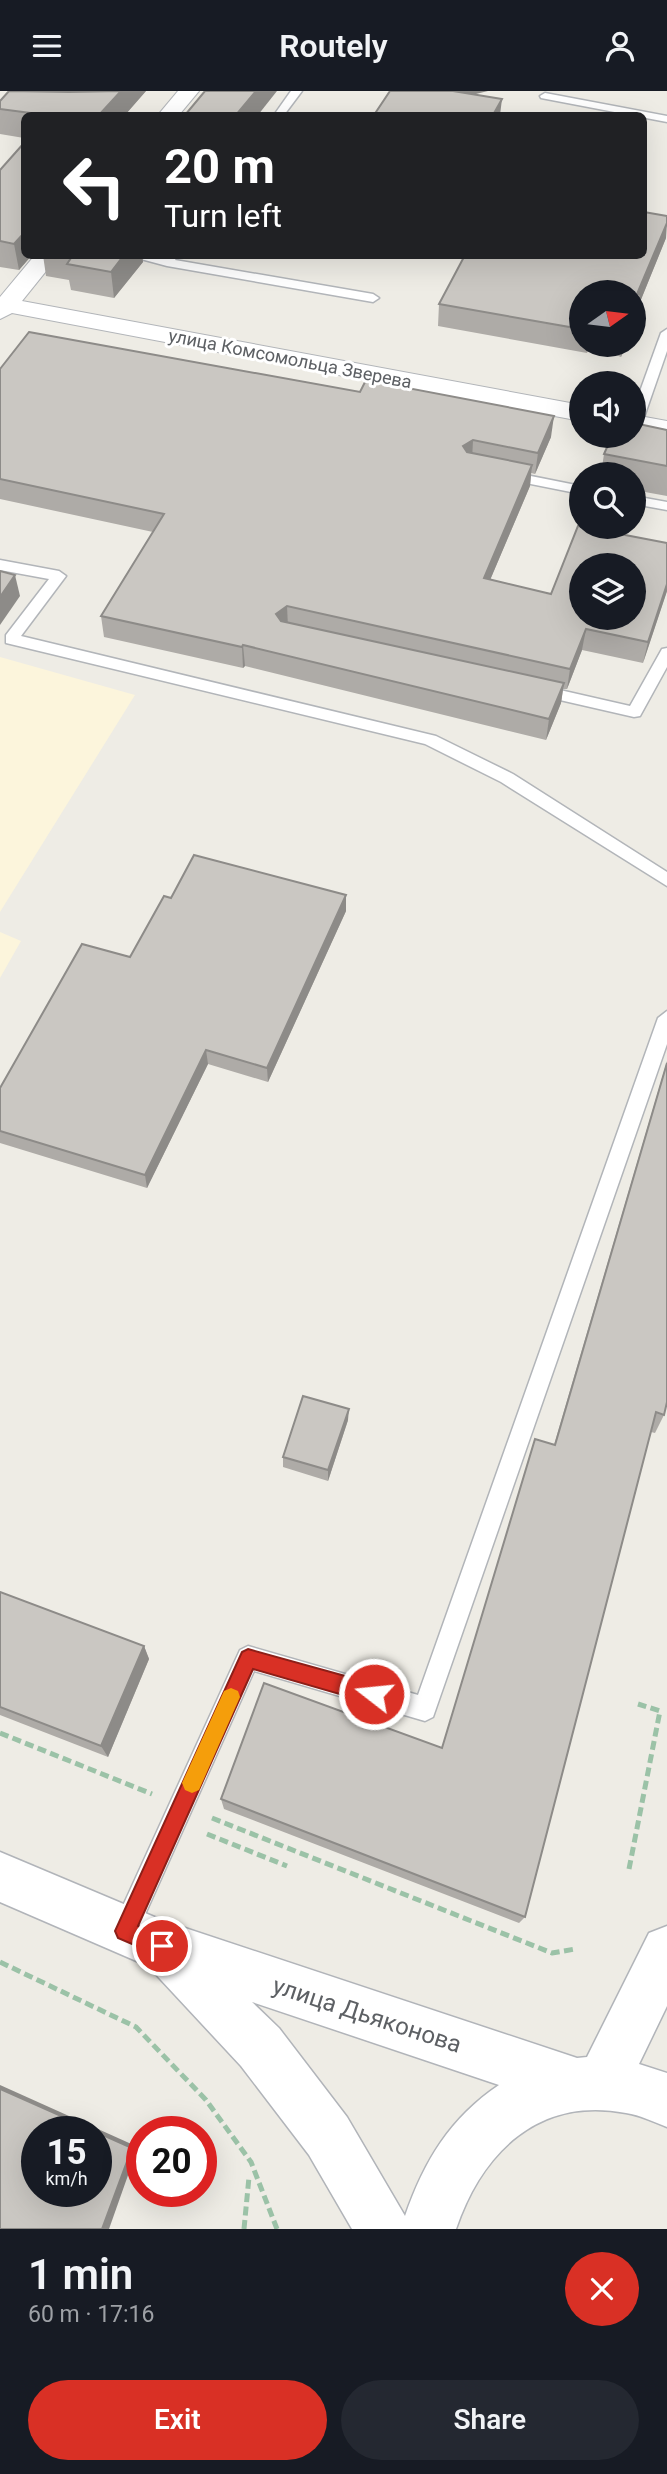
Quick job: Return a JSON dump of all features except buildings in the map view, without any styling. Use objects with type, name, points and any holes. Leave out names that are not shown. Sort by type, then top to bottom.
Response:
[{"type":"main road","name":"улица Дьяконова","points":[[0,1877],[144,1938],[587,2083],[634,2087],[667,2100]]},
{"type":"main road","name":"улица Дьяконова","points":[[144,1938],[260,2047],[328,2136],[383,2229]]},
{"type":"main road","points":[[429,2229],[447,2179],[465,2149],[488,2124],[514,2104],[542,2091],[587,2083],[667,1951]]},
{"type":"street","points":[[171,112],[189,91]]},
{"type":"street","points":[[2,307],[44,259]]},
{"type":"street","name":"улица Комсомольца Зверева","points":[[2,307],[569,411]]},
{"type":"street","points":[[646,425],[667,429]]},
{"type":"lane","points":[[281,112],[298,91]]},
{"type":"lane","points":[[545,96],[630,112]]},
{"type":"lane","points":[[647,115],[667,119]]},
{"type":"lane","points":[[169,259],[373,298]]},
{"type":"lane","points":[[646,390],[667,333]]},
{"type":"lane","points":[[495,473],[569,487]]},
{"type":"lane","points":[[646,502],[667,506]]},
{"type":"lane","points":[[0,565],[59,576],[11,639],[430,740],[507,778],[667,880]]},
{"type":"lane","points":[[527,688],[634,712],[667,653]]},
{"type":"lane","points":[[144,1938],[178,1814],[248,1658],[425,1709],[667,1018]]},
{"type":"path","points":[[629,1869],[660,1711],[638,1704]]},
{"type":"path","points":[[0,1733],[287,1866]]},
{"type":"path","points":[[178,1814],[552,1953],[575,1949]]},
{"type":"path","points":[[0,1962],[136,2027],[206,2101],[251,2162],[276,2229]]},
{"type":"path","points":[[244,2229],[250,2177]]},
{"type":"shaded area","points":[[0,657],[135,695],[0,912]]},
{"type":"shaded area","points":[[0,932],[21,941],[0,978]]},
{"type":"slow traffic","points":[[192,1783],[231,1697]]},
{"type":"route","points":[[162,1946],[125,1931],[248,1658],[374,1694]]}]
